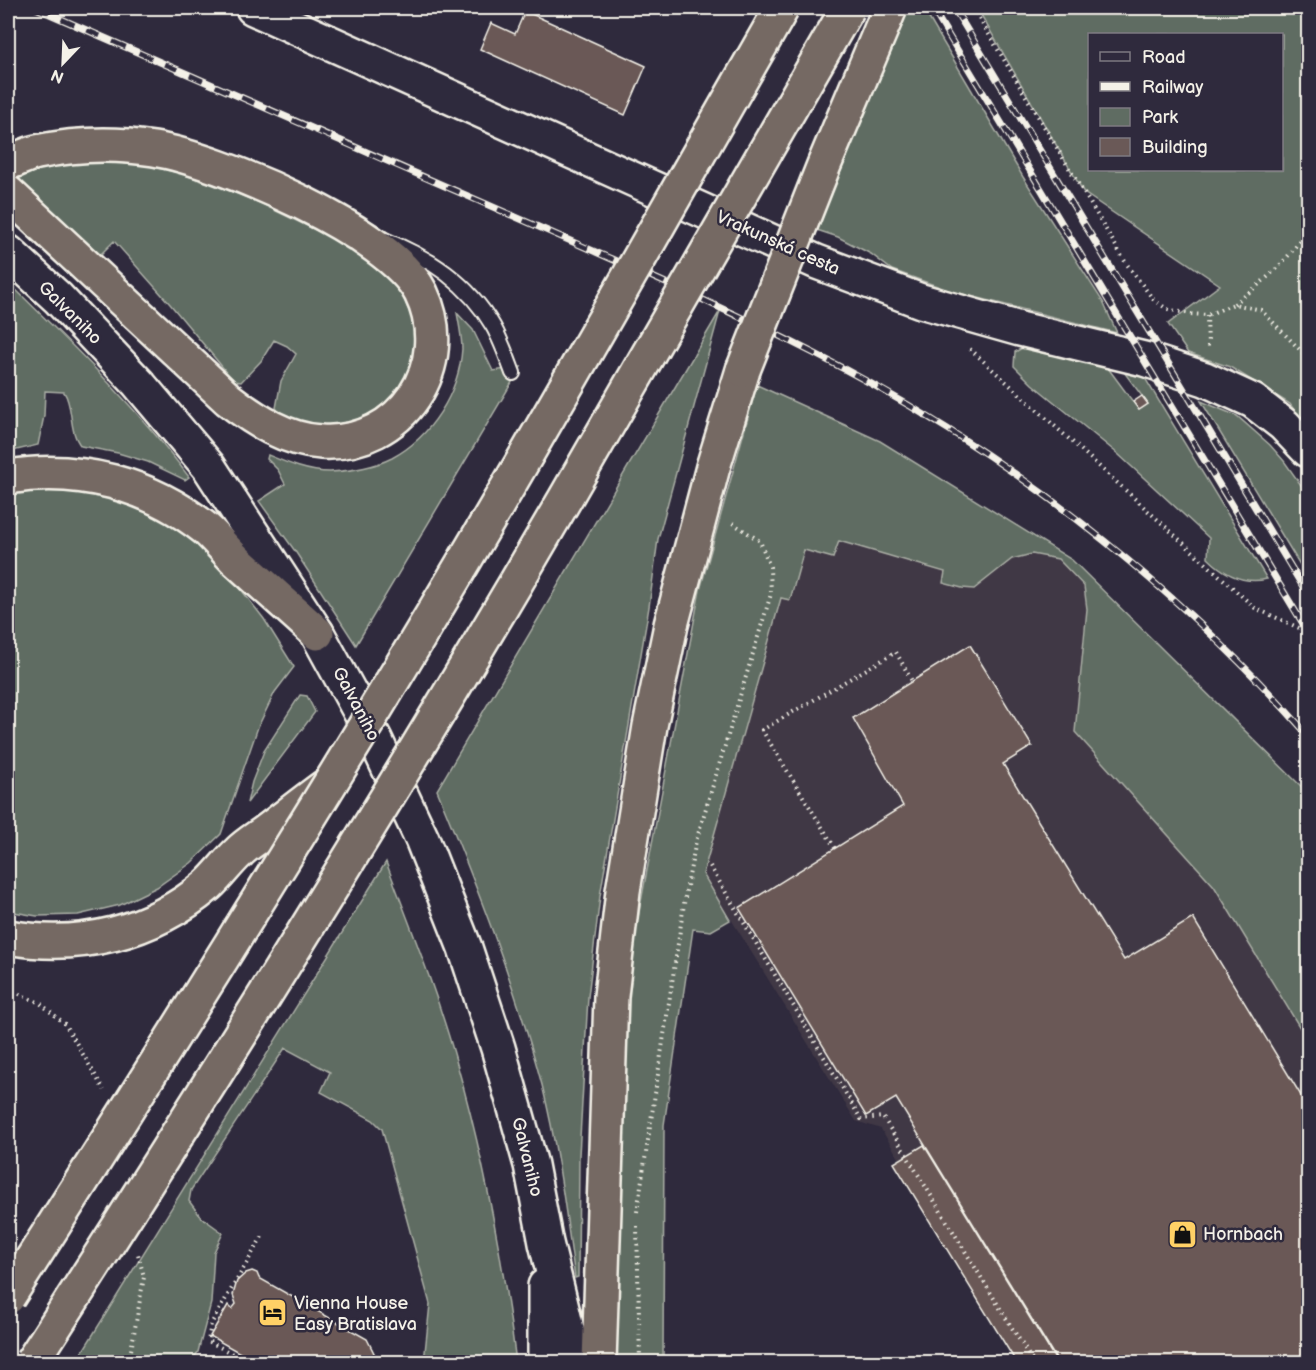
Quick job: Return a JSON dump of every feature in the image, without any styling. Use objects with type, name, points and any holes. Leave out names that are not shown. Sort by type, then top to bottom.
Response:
[{"type":"highway","points":[[8,1297],[332,782],[467,556],[782,8]]},
{"type":"highway","points":[[32,1362],[193,1112],[399,777],[514,585],[848,8]]},
{"type":"highway","points":[[598,1362],[606,1096],[613,973],[623,891],[650,726],[671,625],[713,467],[743,370],[824,165],[890,8]]},
{"type":"highway","points":[[8,163],[35,152],[68,147],[115,145],[155,149],[194,159],[241,176],[342,224],[390,257],[407,273],[420,292],[428,313],[432,335],[425,377],[415,396],[401,413],[386,425],[365,436],[345,441],[323,442],[290,435],[267,426],[228,399],[8,193]]},
{"type":"highway","points":[[8,477],[56,473],[99,478],[127,485],[156,497],[207,530],[234,558],[317,633]]},
{"type":"highway","points":[[8,937],[54,943],[80,941],[103,938],[149,922],[190,899],[240,851],[332,782]]},
{"type":"main road","name":"Vrakunská cesta","points":[[253,8],[818,262],[921,301],[1020,329],[1144,359],[1205,379],[1253,401],[1284,424],[1308,450]]},
{"type":"main road","name":"Galvaniho","points":[[8,252],[58,298],[138,383],[209,467],[317,633],[375,739],[417,829],[465,948],[498,1048],[531,1165],[546,1243],[575,1362]]},
{"type":"main road","name":"Galvaniho","points":[[544,1362],[546,1243]]},
{"type":"lane","points":[[342,224],[416,253],[444,270],[473,296],[494,327],[513,373]]},
{"type":"path","points":[[973,8],[1126,263],[1153,299],[1167,309],[1207,315],[1234,304],[1270,276],[1292,254],[1308,229]]},
{"type":"path","points":[[1234,304],[1261,310],[1308,358]]},
{"type":"path","points":[[962,341],[1255,608],[1308,632]]},
{"type":"path","points":[[640,1362],[637,1215],[686,891],[696,842],[771,594],[770,567],[760,541],[731,523],[734,512]]},
{"type":"path","points":[[836,848],[762,730],[896,652],[912,681]]},
{"type":"path","points":[[710,866],[861,1119],[883,1117],[1034,1362]]},
{"type":"path","points":[[248,1362],[208,1341],[211,1324],[263,1235]]},
{"type":"shaded area","name":"Hornbach","points":[[839,540],[946,572],[943,583],[974,589],[1012,559],[1032,554],[1058,559],[1084,586],[1087,609],[1075,732],[1214,886],[1308,1041],[1308,1362],[1025,1362],[881,1129],[856,1121],[703,874],[781,597],[790,599],[804,550]]},
{"type":"green space","points":[[906,8],[923,8],[1023,177],[1103,302],[1117,333],[951,291],[892,270],[871,254],[838,237],[817,230]]},
{"type":"green space","points":[[977,8],[1308,8],[1308,429],[1290,404],[1230,367],[1188,353],[1168,324],[1220,285],[1084,193]]},
{"type":"green space","points":[[72,159],[110,160],[179,173],[262,204],[348,246],[369,260],[400,290],[415,325],[417,343],[408,380],[389,406],[357,423],[321,426],[280,414],[276,408],[281,381],[296,354],[287,346],[274,340],[261,361],[241,382],[234,381],[114,241],[98,257],[9,179]]},
{"type":"green space","points":[[8,282],[125,400],[189,477],[185,480],[148,462],[81,446],[74,433],[64,392],[45,391],[44,416],[38,445],[8,452]]},
{"type":"green space","points":[[720,311],[658,539],[649,607],[600,896],[588,997],[579,1155],[578,1277],[575,1278],[553,1133],[542,1085],[520,1010],[494,936],[437,790]]},
{"type":"green space","points":[[457,313],[473,330],[493,371],[521,367],[356,645],[295,551],[259,501],[285,484],[278,470],[267,459],[268,455],[306,469],[330,472],[354,470],[378,464],[406,449],[430,426],[449,397],[455,382],[462,349]]},
{"type":"green space","points":[[1024,347],[1105,364],[1139,410],[1148,404],[1121,368],[1145,378],[1267,579],[1250,580],[1234,577],[1208,558],[1209,538],[1118,454],[1032,384],[1014,366],[1015,352]]},
{"type":"green space","points":[[757,385],[880,441],[1072,560],[1308,793],[1308,1041],[1214,886],[1075,732],[1087,609],[1084,586],[1058,559],[1032,554],[1012,559],[974,589],[943,583],[945,572],[839,541],[833,558],[804,550],[790,600],[781,598],[703,874],[730,920],[711,931],[693,929],[664,1125],[663,1362],[617,1362],[615,1272],[626,981],[700,590]]},
{"type":"green space","points":[[1201,401],[1237,416],[1270,445],[1308,495],[1308,578]]},
{"type":"green space","points":[[22,491],[94,491],[144,505],[184,530],[226,570],[264,619],[294,667],[275,692],[258,727],[221,834],[191,863],[157,887],[120,905],[78,915],[37,916],[8,911],[8,496]]},
{"type":"green space","points":[[300,695],[307,696],[315,712],[247,803],[264,751]]},
{"type":"green space","points":[[386,862],[433,987],[467,1101],[492,1212],[516,1362],[424,1362],[430,1304],[382,1129],[373,1120],[321,1092],[330,1072],[285,1048],[191,1190],[189,1201],[201,1217],[223,1233],[214,1252],[211,1303],[198,1352],[191,1362],[76,1362]]},
{"type":"building","points":[[525,11],[646,66],[625,115],[480,49],[491,23],[515,34]]},
{"type":"building","points":[[1142,396],[1148,404],[1139,410],[1133,402]]},
{"type":"building","name":"Hornbach","points":[[970,645],[1032,746],[1003,764],[1124,960],[1193,918],[1308,1107],[1308,1362],[1058,1362],[896,1098],[866,1116],[739,908],[903,806],[853,718]]},
{"type":"building","points":[[924,1145],[1055,1359],[1049,1362],[1016,1362],[894,1163]]},
{"type":"building","name":"Vienna House Easy Bratislava","points":[[252,1271],[257,1273],[259,1278],[367,1339],[374,1353],[375,1362],[256,1362],[210,1336],[228,1305],[232,1309],[236,1304],[233,1295],[237,1281]]},
{"type":"railway","points":[[36,8],[683,291],[824,358],[870,383],[990,457],[1048,497],[1104,541],[1210,634],[1308,735]]},
{"type":"railway","points":[[932,8],[1308,632]]},
{"type":"railway","points":[[954,8],[1308,595]]},
{"type":"place","name":"Hornbach","points":[[1182,1234]]},
{"type":"place","name":"Vienna House Easy Bratislava","points":[[273,1313]]}]
